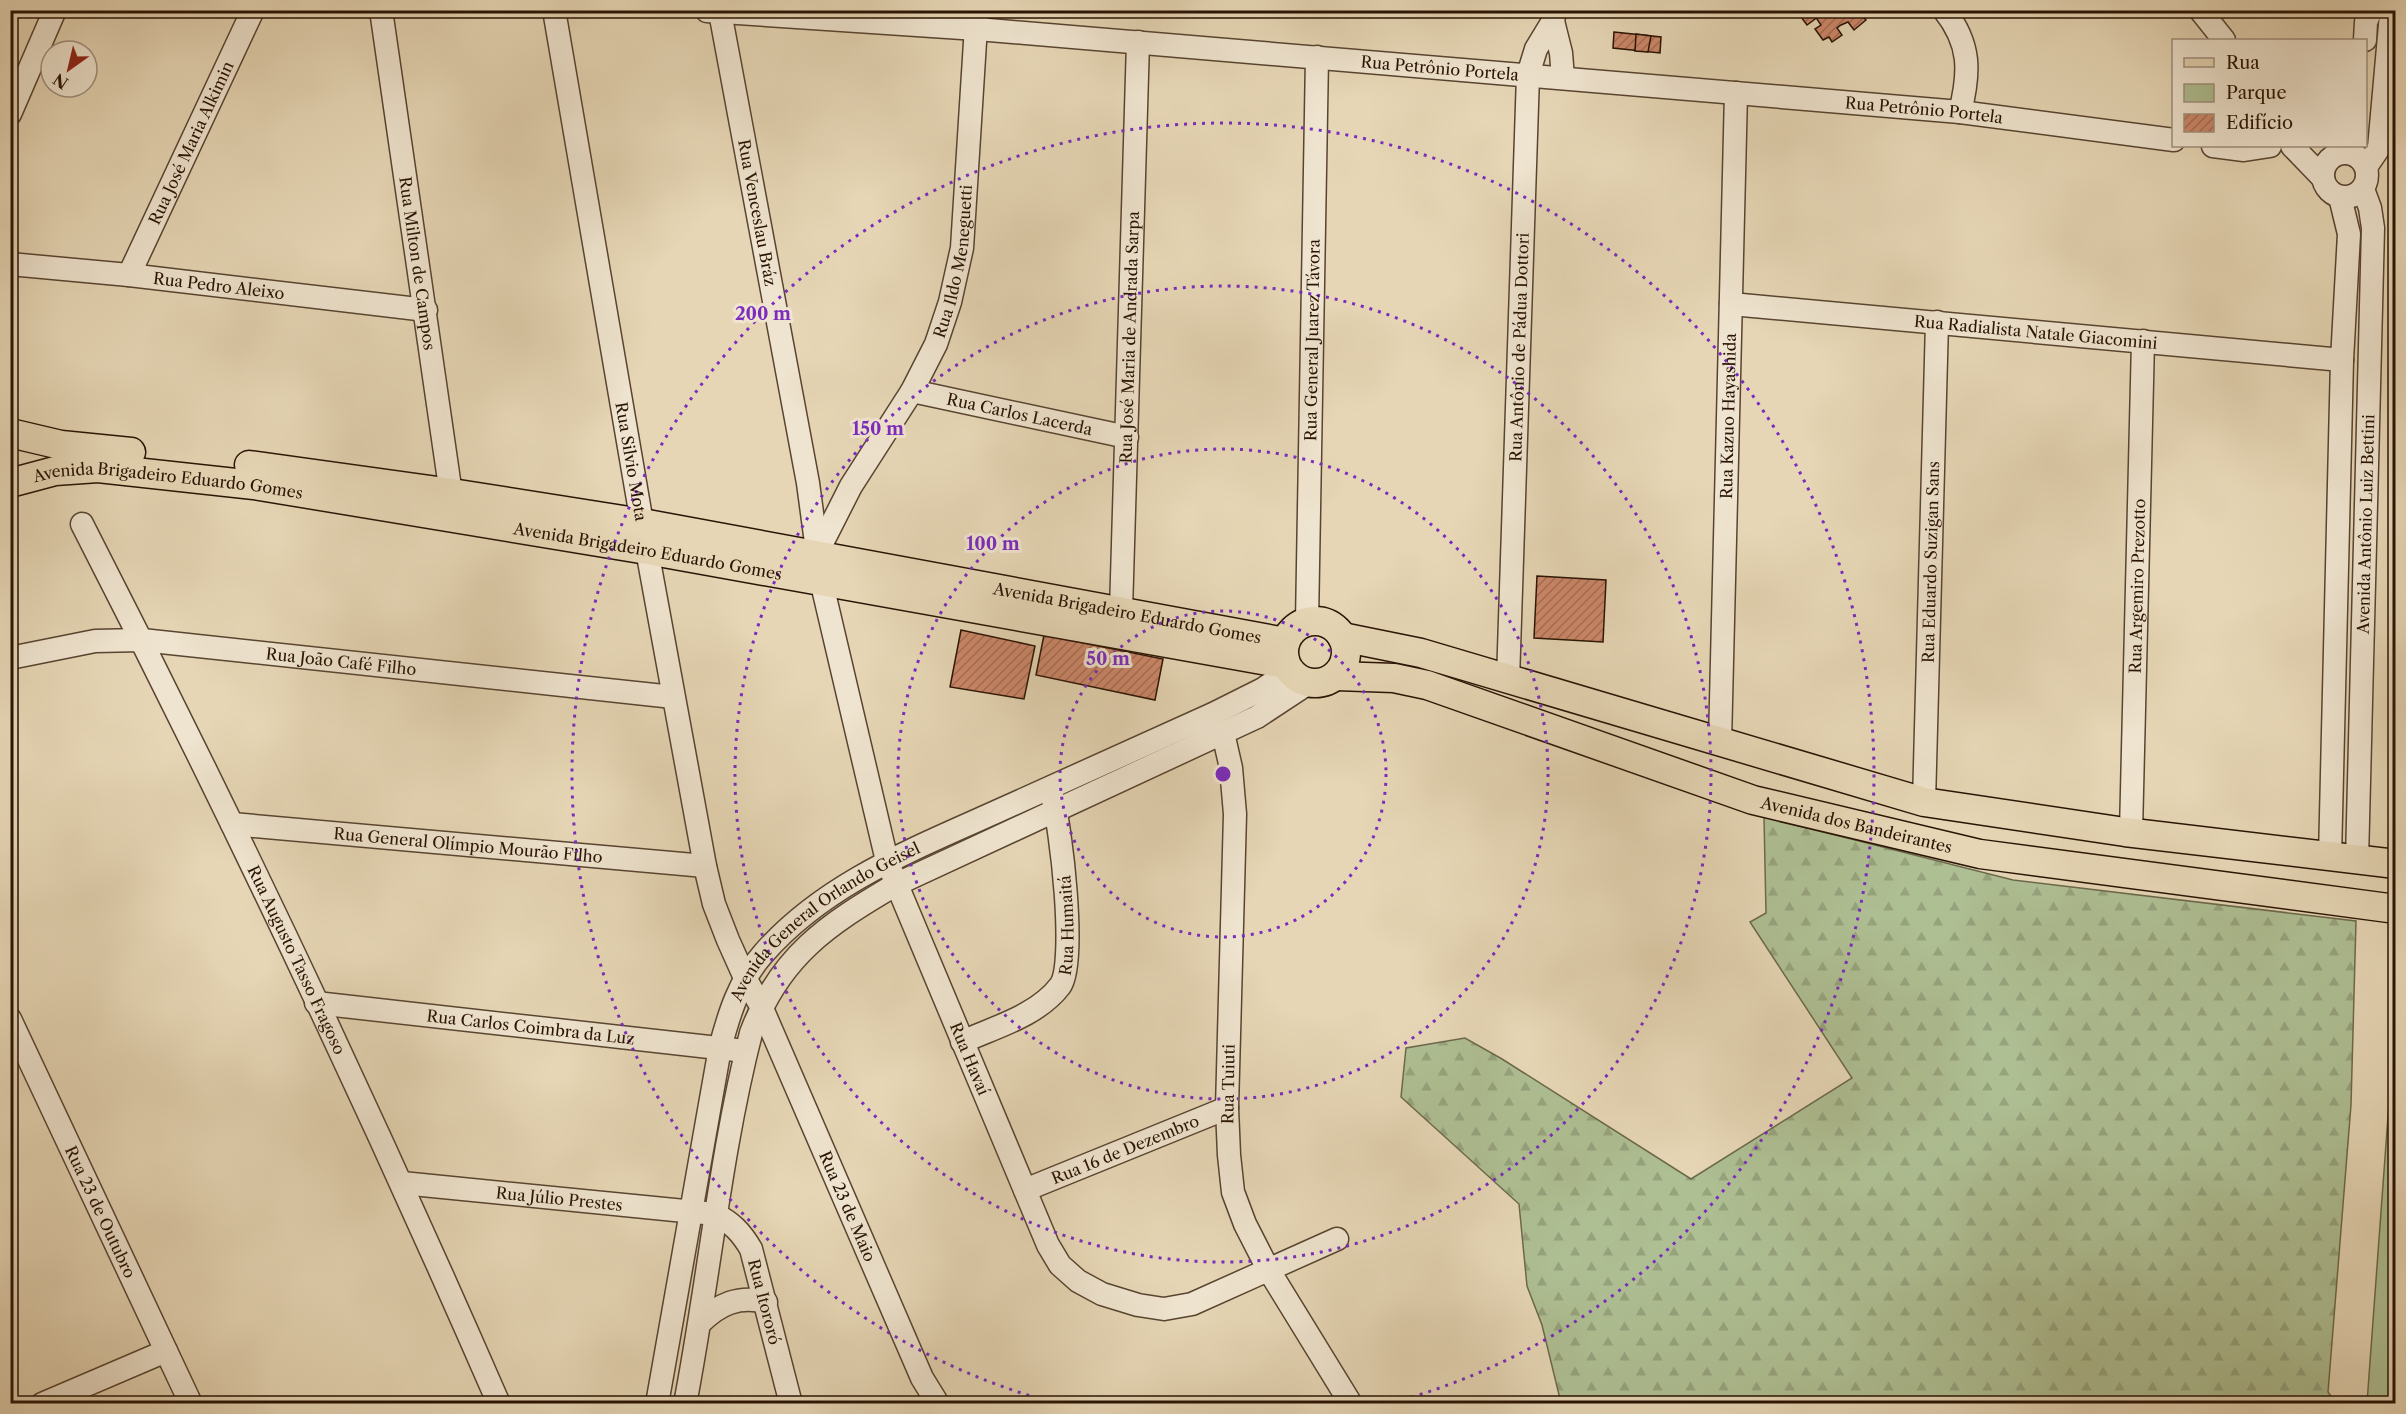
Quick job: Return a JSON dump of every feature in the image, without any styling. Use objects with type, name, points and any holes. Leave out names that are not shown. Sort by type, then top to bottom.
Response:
[{"type":"main road","name":"Avenida Brigadeiro Eduardo Gomes","points":[[10,433],[61,445],[260,466],[453,504],[818,567],[1119,622],[1301,667]]},
{"type":"main road","name":"Avenida Brigadeiro Eduardo Gomes","points":[[10,483],[55,471],[98,468],[453,504]]},
{"type":"main road","points":[[1317,621],[1336,629],[1342,637],[1346,658],[1301,667],[1297,626],[1317,621]]},
{"type":"main road","points":[[1342,637],[1421,653],[1924,802],[2131,832],[2396,864]]},
{"type":"main road","name":"Avenida dos Bandeirantes","points":[[1301,667],[1386,677],[1427,685],[1753,800],[1980,854],[2396,909]]},
{"type":"main road","points":[[2160,877],[2188,872],[2234,872],[2338,885],[2351,879],[2343,859]]},
{"type":"street","points":[[10,114],[55,10]]},
{"type":"street","name":"Rua José Maria Alkimin","points":[[129,275],[253,10]]},
{"type":"street","name":"Rua Milton de Campos","points":[[381,10],[453,504]]},
{"type":"street","name":"Rua Silvio Mota","points":[[554,10],[644,536],[705,866],[714,904],[745,978],[761,1006]]},
{"type":"street","points":[[1944,10],[1952,20],[1965,50],[1967,81],[1960,112]]},
{"type":"street","points":[[2200,10],[2223,39]]},
{"type":"street","points":[[2365,39],[2366,22],[2371,10]]},
{"type":"street","points":[[2365,178],[2361,159],[2352,153],[2337,150],[2323,169],[2326,186],[2340,197],[2348,198],[2357,195],[2365,178],[2379,148],[2391,14],[2388,10]]},
{"type":"street","name":"Rua Petrônio Portela","points":[[712,11],[977,20],[1138,42],[1960,112],[2172,140]]},
{"type":"street","name":"Rua Venceslau Bráz","points":[[712,11],[808,483],[818,567]]},
{"type":"street","name":"Rua Antônio de Pádua Dottori","points":[[1508,680],[1528,75],[1536,49],[1554,16]]},
{"type":"street","name":"Rua Antônio de Pádua Dottori","points":[[1554,16],[1563,78]]},
{"type":"street","name":"Rua Ildo Meneguetti","points":[[818,567],[850,486],[912,391],[936,344],[950,302],[962,248],[977,20]]},
{"type":"street","name":"Rua José Maria de Andrada Sarpa","points":[[1119,622],[1127,437],[1138,42]]},
{"type":"street","name":"Rua General Juarez Távora","points":[[1307,622],[1317,57]]},
{"type":"street","name":"Rua Kazuo Hayashida","points":[[1720,742],[1736,93]]},
{"type":"street","points":[[2221,147],[2244,150],[2264,147]]},
{"type":"street","points":[[2293,147],[2323,178]]},
{"type":"street","name":"Avenida Antônio Luiz Bettini","points":[[2343,859],[2373,228],[2365,178]]},
{"type":"street","name":"Avenida Antônio Luiz Bettini","points":[[2340,197],[2349,234],[2342,360],[2343,859]]},
{"type":"street","name":"Rua Pedro Aleixo","points":[[10,264],[129,275],[426,310]]},
{"type":"street","name":"Rua Radialista Natale Giacomini","points":[[1731,304],[2342,360]]},
{"type":"street","name":"Rua Eduardo Suzigan Sans","points":[[1924,802],[1937,322]]},
{"type":"street","name":"Rua Argemiro Prezotto","points":[[2131,832],[2144,341]]},
{"type":"street","name":"Rua Carlos Lacerda","points":[[912,391],[1127,437]]},
{"type":"street","points":[[808,483],[829,489],[850,486]]},
{"type":"street","name":"Rua Augusto Tasso Fragoso","points":[[82,524],[142,640],[232,825],[402,1182],[499,1404]]},
{"type":"street","name":"Rua Havaí","points":[[818,567],[887,861],[895,885],[1048,1245],[1060,1265],[1078,1281],[1102,1294],[1138,1305],[1164,1309],[1192,1304],[1337,1239]]},
{"type":"street","name":"Rua João Café Filho","points":[[12,654],[95,641],[142,640],[673,697]]},
{"type":"street","name":"Avenida General Orlando Geisel","points":[[685,1404],[700,1323],[715,1214],[746,1052],[761,1006],[778,978],[806,945],[843,915],[895,885],[1257,717],[1301,667]]},
{"type":"street","name":"Avenida General Orlando Geisel","points":[[657,1404],[720,1048],[730,1011],[745,978],[762,954],[790,927],[830,895],[887,861],[1239,702],[1301,667]]},
{"type":"street","name":"Rua Tuiuti","points":[[1223,733],[1231,768],[1235,814],[1227,1108],[1233,1192],[1245,1224],[1268,1269],[1352,1404]]},
{"type":"street","name":"Rua Humaitá","points":[[962,1042],[1042,1005],[1062,984],[1068,953],[1060,835],[1056,809],[1049,788]]},
{"type":"street","name":"Rua General Olímpio Mourão Filho","points":[[232,825],[705,866]]},
{"type":"street","name":"Rua Carlos Coimbra da Luz","points":[[316,1003],[746,1052]]},
{"type":"street","name":"Rua 23 de Maio","points":[[761,1006],[922,1378],[938,1404]]},
{"type":"street","name":"Rua 23 de Outubro","points":[[10,1019],[191,1404]]},
{"type":"street","name":"Rua 16 de Dezembro","points":[[1025,1190],[1227,1108]]},
{"type":"street","name":"Rua Júlio Prestes","points":[[402,1182],[715,1214]]},
{"type":"street","name":"Rua Itororó","points":[[715,1214],[729,1222],[741,1233],[751,1249],[791,1404]]},
{"type":"street","points":[[700,1323],[712,1311],[729,1302],[747,1299],[766,1302]]},
{"type":"street","points":[[42,1404],[166,1351]]},
{"type":"green space","points":[[1764,817],[2013,880],[2356,921],[2351,1105],[2328,1392],[2336,1403],[1561,1403],[1542,1325],[1527,1286],[1519,1204],[1401,1097],[1406,1048],[1465,1038],[1691,1179],[1852,1078],[1750,922],[1766,913]]},
{"type":"green space","points":[[2395,1021],[2395,1403],[2367,1403]]},
{"type":"building","points":[[1810,10],[1834,11],[1825,18],[1822,14],[1807,25],[1801,17]]},
{"type":"building","points":[[1811,10],[1862,10],[1861,14],[1866,20],[1854,30],[1848,22],[1841,25],[1837,28],[1842,35],[1832,42],[1829,37],[1823,40],[1815,29],[1821,25]]},
{"type":"building","points":[[1614,32],[1661,37],[1660,53],[1613,48]]},
{"type":"building","points":[[1636,34],[1651,36],[1648,52],[1635,51]]},
{"type":"building","points":[[1537,576],[1606,580],[1603,642],[1534,638]]},
{"type":"building","points":[[961,630],[1035,646],[1024,699],[950,687]]},
{"type":"building","points":[[1044,635],[1163,659],[1155,700],[1036,675]]}]
